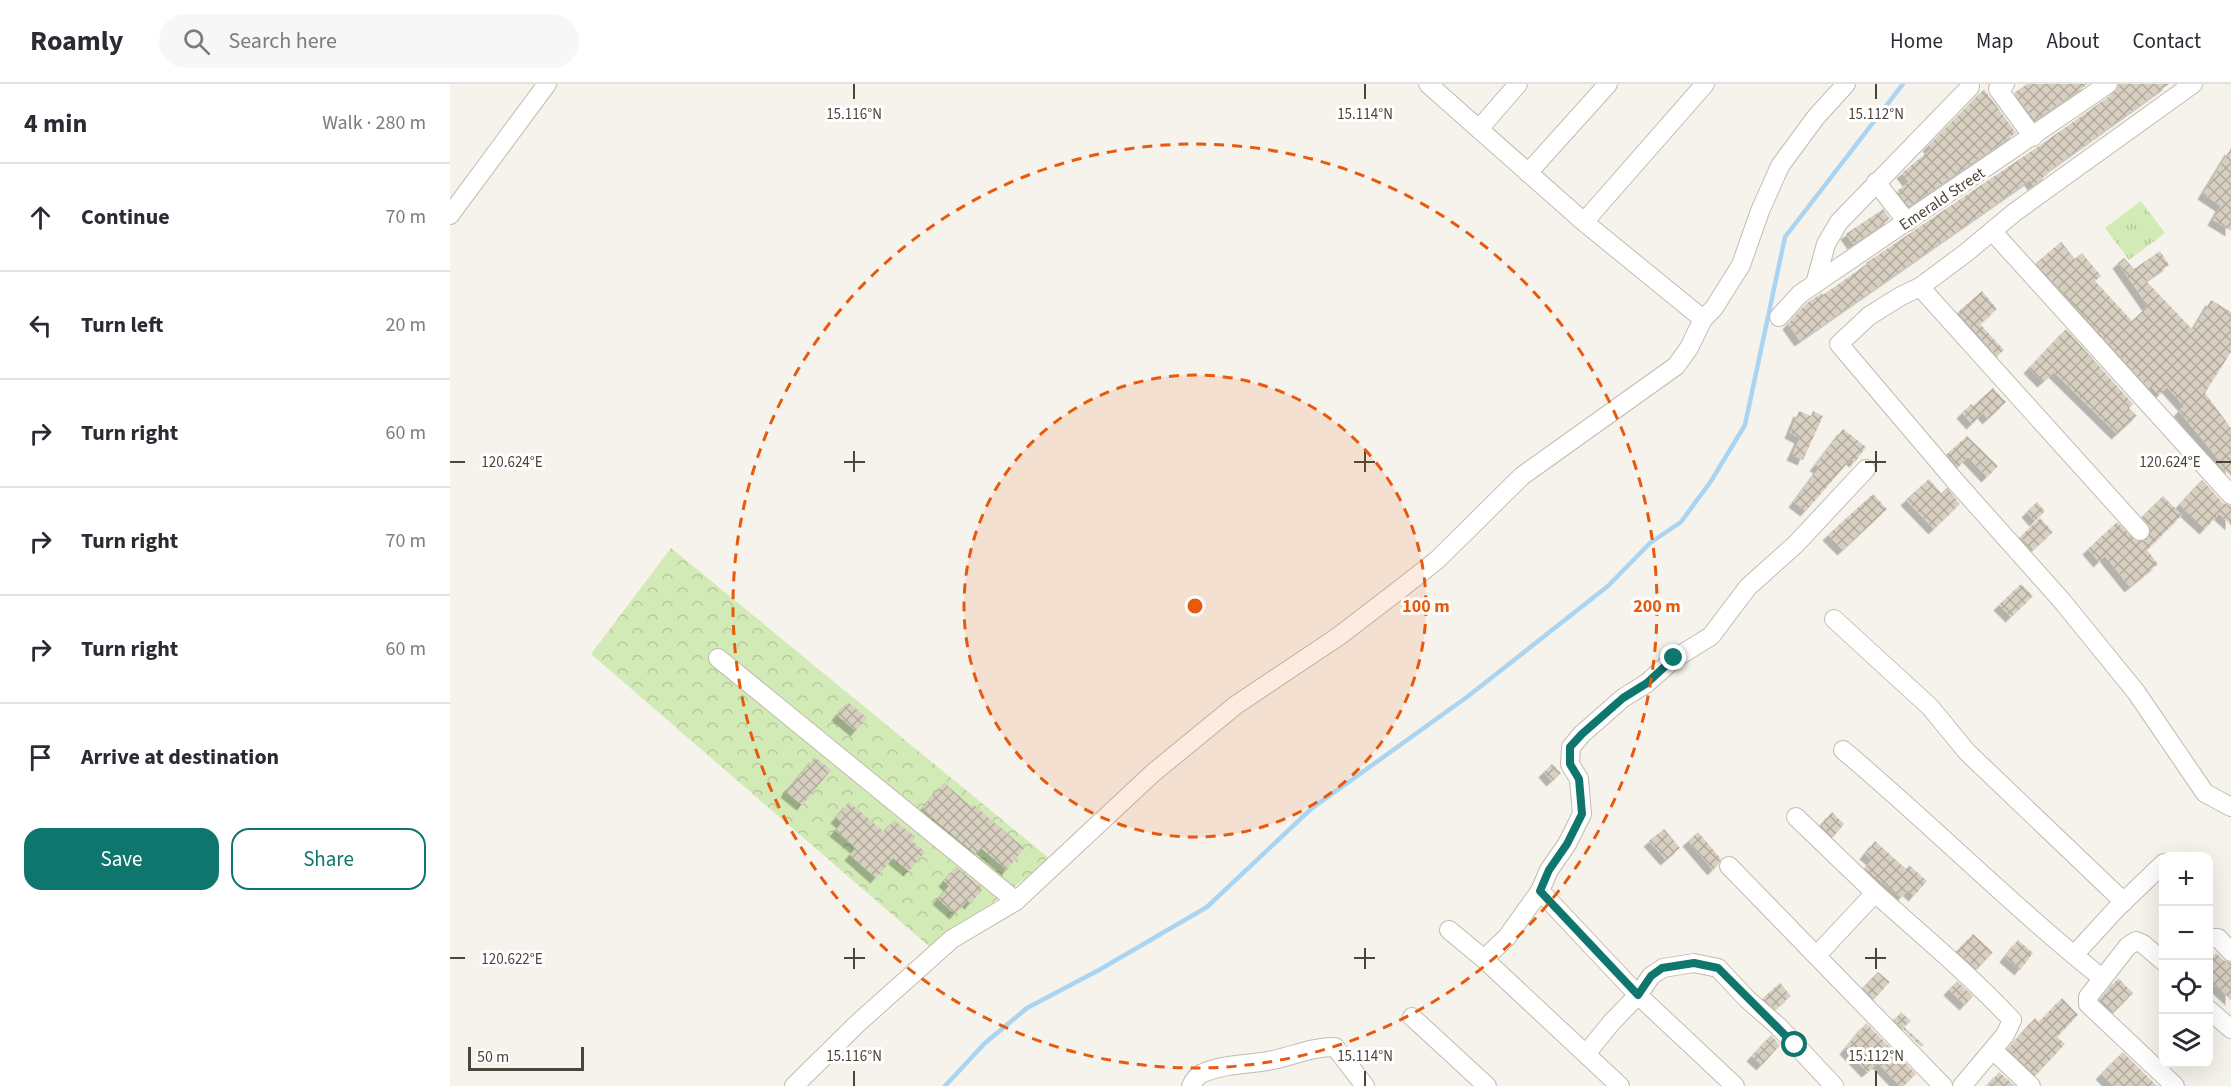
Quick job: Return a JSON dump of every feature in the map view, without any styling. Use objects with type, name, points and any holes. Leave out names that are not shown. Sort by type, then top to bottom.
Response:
[{"type":"street","points":[[450,215],[547,84]]},
{"type":"street","points":[[1428,84],[1584,222],[1703,319]]},
{"type":"street","points":[[1479,129],[1518,84]]},
{"type":"street","points":[[1528,173],[1608,84]]},
{"type":"street","points":[[1584,222],[1705,84]]},
{"type":"street","points":[[794,1086],[858,1023],[952,939],[1016,901],[1153,773],[1236,705],[1374,610],[1437,560],[1522,476],[1676,366],[1689,348],[1703,319],[1714,308],[1741,265],[1760,211],[1780,166],[1816,117],[1846,84]]},
{"type":"street","points":[[2005,84],[1998,89],[2033,137]]},
{"type":"street","name":"Emerald Street","points":[[1779,316],[1800,294],[2108,84]]},
{"type":"street","points":[[2193,84],[2053,184],[1920,287],[1869,316],[1836,348],[2062,602],[2136,692],[2205,792],[2231,807]]},
{"type":"street","points":[[1815,284],[1826,244],[1839,222],[1970,87]]},
{"type":"street","points":[[1876,182],[1907,222]]},
{"type":"street","points":[[1992,231],[2231,495]]},
{"type":"street","points":[[1920,287],[2140,531]]},
{"type":"street","points":[[1484,959],[1507,937],[1540,891],[1549,870],[1567,844],[1582,814],[1579,779],[1570,764],[1570,747],[1623,698],[1647,683],[1674,658],[1711,636],[1748,587],[1796,544],[1851,488],[1866,469]]},
{"type":"street","points":[[1834,619],[1930,707],[1967,752],[2124,902]]},
{"type":"street","points":[[718,658],[1016,901]]},
{"type":"street","points":[[1843,750],[1929,824],[1948,845],[2102,978]]},
{"type":"street","points":[[1796,817],[2012,1020],[2009,1029],[1962,1086]]},
{"type":"street","points":[[1730,866],[1943,1086]]},
{"type":"street","points":[[2074,955],[2159,867]]},
{"type":"street","points":[[1540,891],[1638,995],[1735,1086]]},
{"type":"street","points":[[1817,955],[1875,892]]},
{"type":"street","points":[[1449,930],[1484,959],[1620,1086]]},
{"type":"street","points":[[2213,938],[2218,938],[2231,952]]},
{"type":"street","points":[[2161,960],[2143,944],[2136,941],[2128,946],[2088,996],[2088,1004],[2175,1086]]},
{"type":"street","points":[[1586,1054],[1638,995],[1651,976],[1662,968],[1694,963],[1718,968],[1779,1027],[1834,1086]]},
{"type":"street","points":[[2213,1013],[2231,1029]]},
{"type":"street","points":[[1412,1017],[1487,1086]]},
{"type":"street","points":[[1191,1086],[1200,1073],[1217,1068],[1269,1061],[1317,1047],[1335,1047],[1365,1086]]},
{"type":"street","points":[[1993,1050],[2031,1086]]},
{"type":"green space","points":[[2141,201],[2165,233],[2129,260],[2105,228]]},
{"type":"green space","points":[[671,548],[1050,859],[932,949],[591,654]]},
{"type":"building","points":[[2027,84],[2088,84],[2035,120],[2014,93]]},
{"type":"building","points":[[2119,84],[2169,84],[2047,172],[2048,174],[2033,185],[2030,180],[1800,341],[1788,324],[1807,303],[1822,293],[1823,295],[1866,263],[2039,146],[2114,93]]},
{"type":"building","points":[[1984,89],[2016,133],[1909,206],[1897,191],[1909,182],[1902,173],[1931,149],[1928,146]]},
{"type":"building","points":[[2231,148],[2231,231],[2213,220],[2221,206],[2203,194]]},
{"type":"building","points":[[1883,209],[1890,219],[1853,244],[1846,234]]},
{"type":"building","points":[[2061,242],[2075,259],[2082,253],[2101,276],[2095,281],[2132,321],[2148,306],[2118,263],[2124,258],[2134,269],[2160,251],[2169,265],[2146,281],[2193,330],[2211,300],[2231,312],[2231,352],[2205,393],[2231,428],[2231,476],[2217,463],[2219,462],[2215,455],[2179,411],[2184,406],[2167,387],[2159,395],[2151,386],[2149,388],[2036,263]]},
{"type":"building","points":[[1982,291],[1997,309],[1980,324],[2004,350],[1997,356],[1958,312]]},
{"type":"building","points":[[2066,329],[2133,404],[2129,408],[2137,416],[2117,434],[2054,372],[2043,382],[2029,368]]},
{"type":"building","points":[[1993,388],[2006,402],[1988,419],[1983,413],[1972,424],[1962,413]]},
{"type":"building","points":[[1799,411],[1811,416],[1813,411],[1823,416],[1803,460],[1792,455],[1800,438],[1790,433]]},
{"type":"building","points":[[1843,429],[1866,447],[1855,462],[1851,459],[1806,511],[1794,502],[1819,468],[1815,466]]},
{"type":"building","points":[[1967,436],[1998,466],[1987,477],[1968,457],[1958,467],[1947,454]]},
{"type":"building","points":[[1929,479],[1941,493],[1947,488],[1960,504],[1934,529],[1906,500]]},
{"type":"building","points":[[2202,480],[2223,503],[2231,506],[2231,525],[2219,514],[2205,529],[2179,505]]},
{"type":"building","points":[[1873,494],[1887,509],[1843,550],[1828,535]]},
{"type":"building","points":[[2163,496],[2182,515],[2147,550],[2158,564],[2130,587],[2105,556],[2099,562],[2088,549],[2117,522],[2136,541],[2147,540],[2151,529],[2142,517]]},
{"type":"building","points":[[2037,502],[2045,511],[2035,521],[2027,512]]},
{"type":"building","points":[[2040,518],[2053,532],[2032,551],[2020,537]]},
{"type":"building","points":[[2021,584],[2033,596],[2011,617],[1999,605]]},
{"type":"building","points":[[848,702],[867,718],[856,731],[837,715]]},
{"type":"building","points":[[815,757],[831,770],[802,805],[786,792]]},
{"type":"building","points":[[1552,764],[1561,773],[1552,781],[1544,772]]},
{"type":"building","points":[[944,783],[972,807],[974,805],[1024,848],[1007,870],[981,848],[976,854],[922,809]]},
{"type":"building","points":[[849,802],[884,832],[894,820],[915,837],[912,841],[925,852],[909,871],[893,858],[876,878],[850,855],[856,848],[835,831],[842,823],[836,818]]},
{"type":"building","points":[[1832,812],[1844,824],[1833,837],[1821,825]]},
{"type":"building","points":[[1664,829],[1680,848],[1666,860],[1649,841]]},
{"type":"building","points":[[1698,832],[1721,859],[1713,870],[1688,841]]},
{"type":"building","points":[[1875,841],[1906,869],[1909,865],[1927,881],[1914,896],[1908,890],[1901,898],[1865,868],[1872,860],[1865,854]]},
{"type":"building","points":[[956,867],[983,889],[970,904],[967,901],[955,914],[938,899],[949,886],[944,881]]},
{"type":"building","points":[[1973,934],[1993,952],[1977,969],[1957,951]]},
{"type":"building","points":[[2018,940],[2033,953],[2020,970],[2005,957]]},
{"type":"building","points":[[2216,953],[2223,960],[2231,963],[2231,1000],[2215,985],[2213,987],[2213,956]]},
{"type":"building","points":[[1878,972],[1890,982],[1874,999],[1863,988]]},
{"type":"building","points":[[2118,978],[2133,993],[2114,1012],[2101,999]]},
{"type":"building","points":[[1957,981],[1973,996],[1965,1005],[1949,990]]},
{"type":"building","points":[[1780,983],[1791,996],[1775,1009],[1763,998]]},
{"type":"building","points":[[2062,998],[2078,1015],[2057,1037],[2065,1044],[2036,1075],[2008,1049],[2035,1018],[2039,1022]]},
{"type":"building","points":[[1901,1012],[1911,1021],[1904,1027],[1924,1045],[1921,1047],[1894,1020]]},
{"type":"building","points":[[1866,1023],[1916,1074],[1903,1086],[1900,1086],[1878,1063],[1867,1072],[1845,1049]]},
{"type":"building","points":[[1771,1035],[1780,1045],[1762,1065],[1752,1056]]},
{"type":"building","points":[[2123,1052],[2157,1086],[2113,1086],[2101,1074]]},
{"type":"building","points":[[1999,1072],[2015,1086],[1987,1086]]},
{"type":"waterway","points":[[945,1086],[985,1043],[1027,1008],[1099,970],[1207,907],[1311,809],[1467,697],[1608,586],[1650,543],[1681,522],[1711,481],[1745,425],[1785,237],[1903,84]]},
{"type":"route","points":[[1674,658],[1647,683],[1623,698],[1570,747],[1570,764],[1579,779],[1582,814],[1567,844],[1549,870],[1540,891],[1638,995],[1651,976],[1662,968],[1694,963],[1718,968],[1795,1045]]}]
